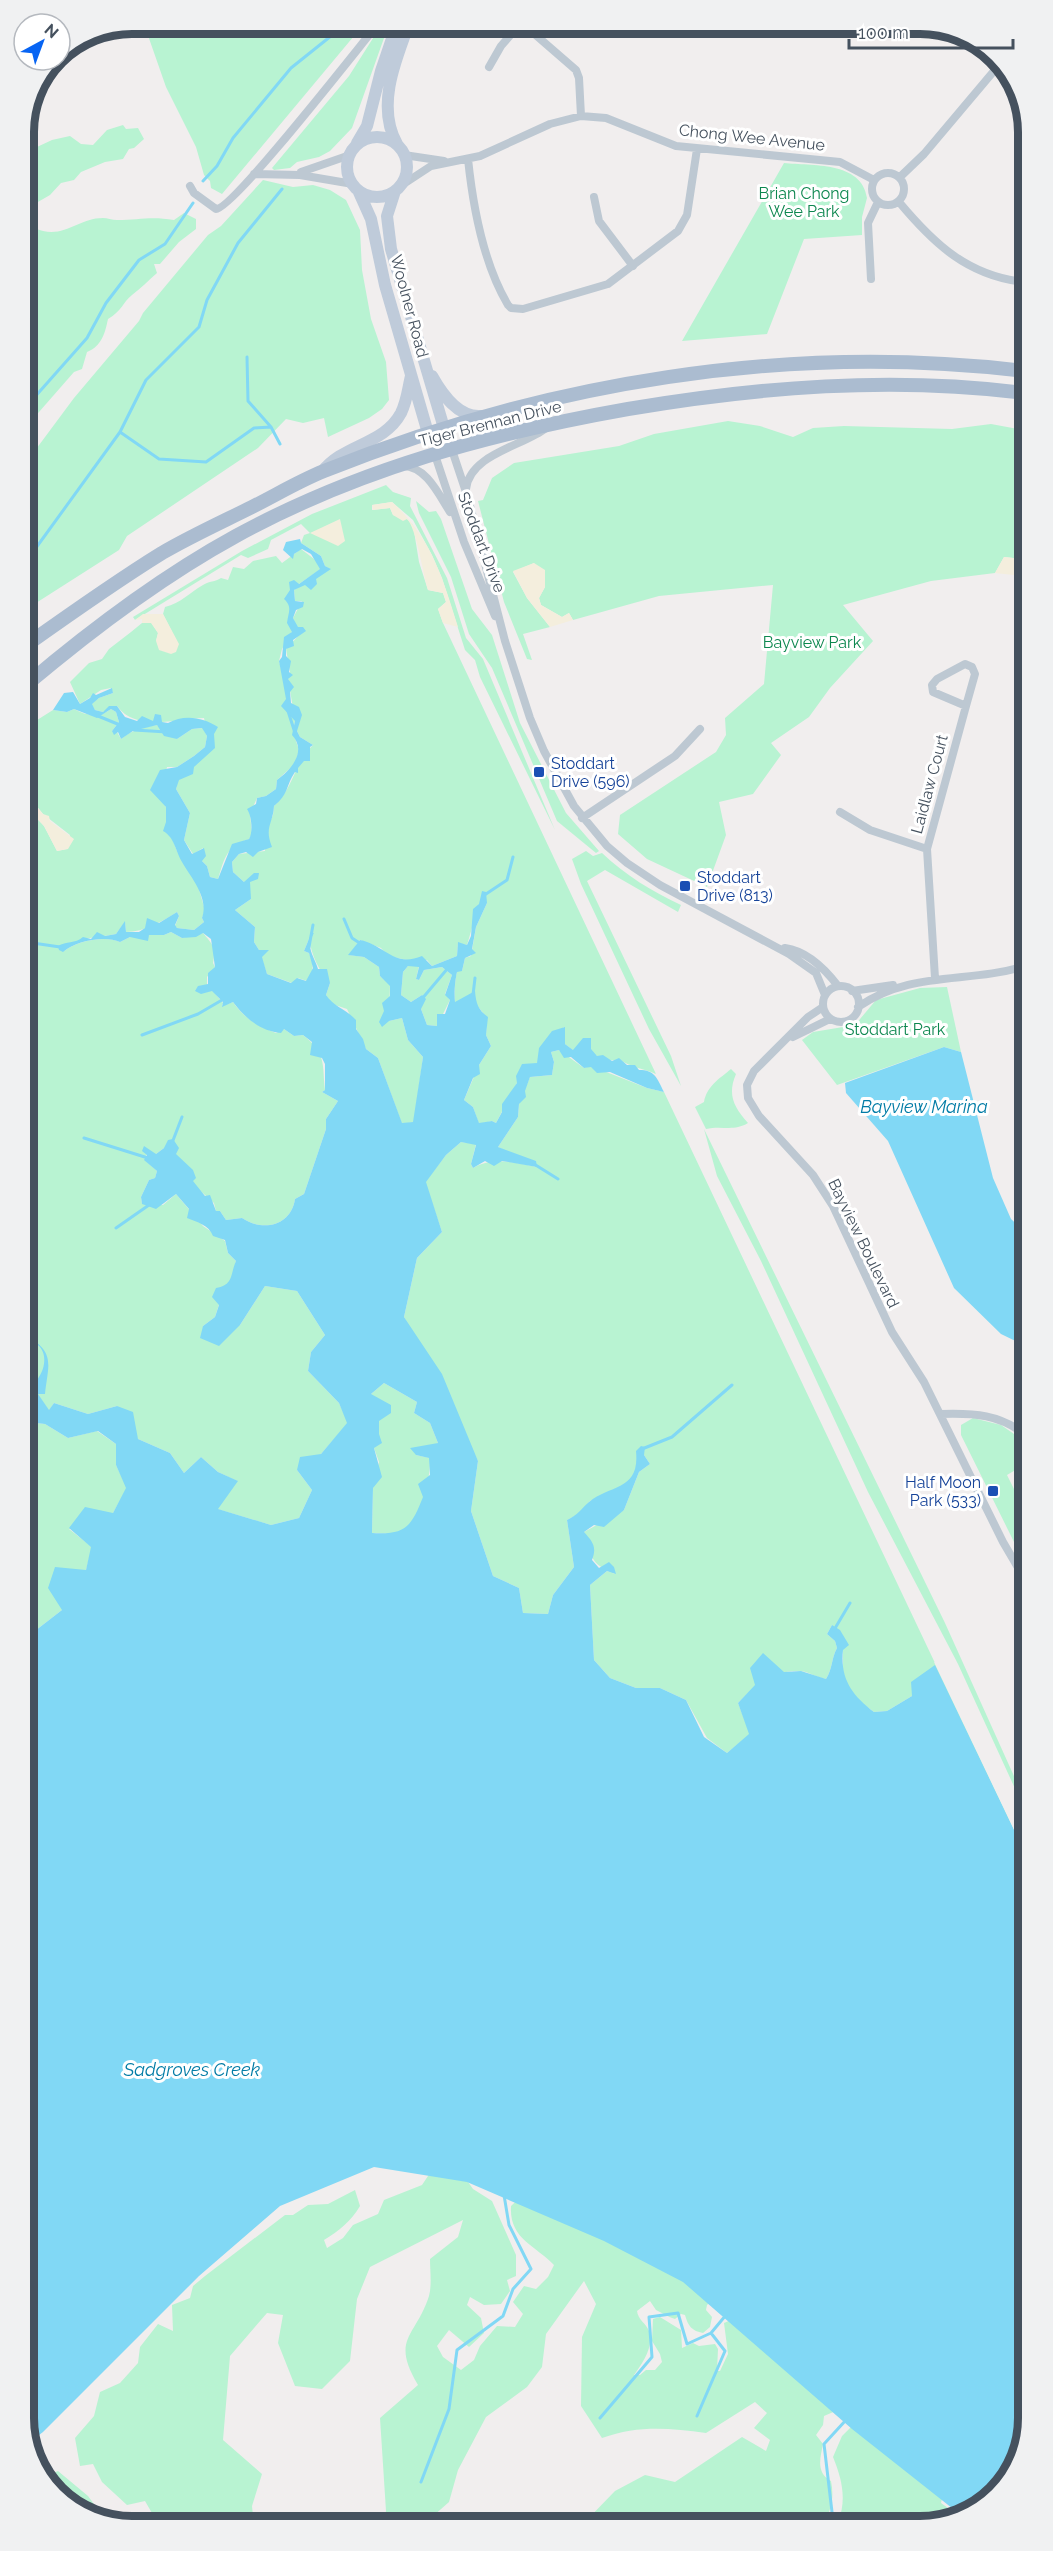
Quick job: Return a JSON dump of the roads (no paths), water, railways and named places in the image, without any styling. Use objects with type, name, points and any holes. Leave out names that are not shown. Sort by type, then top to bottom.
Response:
[{"type":"main road","points":[[393,34],[381,71],[367,126],[352,151],[347,166],[355,187],[376,197],[397,189],[407,169],[402,151],[389,126],[388,102],[395,64],[405,34]]},
{"type":"main road","points":[[352,151],[361,141],[375,137],[388,139],[402,151]]},
{"type":"main road","name":"Woolner Road","points":[[355,187],[369,216],[385,285],[428,433]]},
{"type":"main road","name":"Woolner Road","points":[[397,189],[387,216],[388,236],[397,278],[444,428]]},
{"type":"main road","name":"Tiger Brennan Drive","points":[[35,640],[164,552],[322,472],[428,433],[484,416],[561,396],[674,377],[764,367],[880,362],[1018,371]]},
{"type":"main road","points":[[423,363],[455,407],[470,416],[484,416]]},
{"type":"main road","points":[[322,472],[338,456],[372,440],[395,422],[405,404],[412,375]]},
{"type":"main road","name":"Tiger Brennan Drive","points":[[35,678],[133,602],[183,568],[237,536],[301,505],[389,469],[451,447],[554,422],[672,402],[799,387],[941,386],[1018,392]]},
{"type":"main road","points":[[444,428],[451,447]]},
{"type":"main road","points":[[428,433],[434,452]]},
{"type":"street","points":[[190,186],[194,193],[216,209],[225,205],[254,174],[369,34]]},
{"type":"street","points":[[489,67],[501,46],[512,34]]},
{"type":"street","points":[[534,35],[576,70],[579,78],[581,116]]},
{"type":"street","points":[[900,177],[924,154],[995,70]]},
{"type":"street","name":"Chong Wee Avenue","points":[[397,189],[426,168],[495,151],[550,124],[581,116],[606,118],[676,146],[836,161],[874,180]]},
{"type":"street","points":[[468,159],[475,213],[504,298],[512,308],[523,309],[599,288],[633,266],[678,231],[685,222],[697,149]]},
{"type":"street","points":[[286,174],[315,169],[352,151]]},
{"type":"street","name":"Chong Wee Avenue","points":[[402,151],[456,161]]},
{"type":"street","points":[[886,173],[900,177],[904,188],[899,202],[891,206],[878,202],[872,191],[874,180],[886,173]]},
{"type":"street","points":[[254,174],[321,177],[355,187]]},
{"type":"street","points":[[594,197],[599,221],[633,266]]},
{"type":"street","points":[[871,279],[868,223],[878,202]]},
{"type":"street","points":[[899,202],[931,236],[968,266],[989,276],[1018,281]]},
{"type":"street","points":[[468,498],[467,483],[477,469],[498,453],[536,436],[554,422]]},
{"type":"street","name":"Stoddart Drive","points":[[451,447],[468,498],[505,641],[530,718],[544,751],[582,818],[607,846],[642,874],[775,947],[816,973],[825,995]]},
{"type":"street","name":"Stoddart Drive","points":[[434,452],[457,525],[505,641]]},
{"type":"street","points":[[389,469],[408,466],[417,470],[435,490],[457,525]]},
{"type":"street","name":"Laidlaw Court","points":[[935,978],[927,849],[975,674],[972,667],[965,664],[944,675],[932,685],[933,692],[940,697],[966,706]]},
{"type":"street","points":[[582,818],[675,756],[700,729]]},
{"type":"street","points":[[840,812],[870,830],[927,849]]},
{"type":"street","name":"Stoddart Drive","points":[[775,947],[792,949],[819,964],[838,986]]},
{"type":"street","points":[[858,1007],[888,989],[935,978],[1018,968]]},
{"type":"street","points":[[852,991],[858,1007],[856,1013],[844,1022],[830,1019],[823,1007],[825,995],[838,986],[852,991],[884,985],[905,985]]},
{"type":"street","name":"Bayview Boulevard","points":[[823,1007],[808,1017],[750,1076],[747,1091],[751,1104],[823,1190],[891,1332],[924,1382],[1018,1563]]},
{"type":"street","name":"Bayview Boulevard","points":[[787,1040],[830,1019]]},
{"type":"street","points":[[941,1414],[986,1415],[1005,1421],[1018,1430]]},
{"type":"water","name":"Sadgroves Creek","points":[[300,539],[301,543],[321,556],[325,566],[331,569],[316,579],[317,584],[311,590],[305,585],[294,590],[295,601],[304,602],[303,607],[296,610],[293,618],[298,627],[303,627],[306,631],[293,640],[294,646],[286,649],[286,656],[291,661],[289,672],[293,675],[288,679],[294,687],[290,692],[291,703],[299,707],[302,715],[297,731],[300,737],[313,745],[310,747],[310,761],[304,761],[298,768],[298,773],[295,772],[285,793],[274,806],[269,830],[272,847],[258,852],[253,857],[246,852],[239,854],[232,862],[233,872],[244,882],[254,873],[259,873],[258,879],[250,882],[251,899],[235,910],[255,927],[254,942],[259,950],[269,950],[262,957],[267,974],[291,983],[297,978],[306,981],[313,968],[309,953],[304,951],[311,934],[314,933],[310,947],[318,969],[327,969],[330,983],[326,995],[356,1020],[356,1029],[366,1049],[378,1058],[402,1123],[413,1122],[423,1057],[408,1040],[402,1018],[389,1021],[382,1027],[379,1022],[384,1011],[382,1003],[390,996],[390,986],[380,976],[379,967],[364,957],[348,955],[360,940],[397,958],[412,959],[422,956],[432,966],[457,956],[458,942],[467,945],[471,936],[473,909],[479,904],[482,891],[486,892],[487,903],[476,927],[472,949],[476,953],[465,958],[462,971],[457,972],[455,991],[455,1002],[475,991],[478,1006],[488,1017],[486,1035],[491,1046],[479,1065],[480,1074],[473,1078],[464,1100],[473,1107],[479,1123],[492,1121],[496,1123],[502,1112],[502,1104],[517,1083],[516,1076],[522,1064],[537,1063],[539,1048],[552,1031],[565,1027],[565,1044],[573,1050],[583,1038],[591,1038],[591,1049],[597,1056],[603,1055],[612,1061],[619,1058],[627,1065],[635,1065],[639,1070],[649,1071],[657,1079],[664,1092],[647,1088],[610,1072],[597,1073],[591,1067],[584,1068],[571,1057],[564,1058],[559,1050],[551,1052],[554,1062],[552,1075],[530,1077],[525,1091],[526,1097],[519,1104],[518,1117],[498,1147],[536,1161],[537,1167],[502,1161],[494,1166],[485,1161],[473,1168],[471,1164],[476,1145],[461,1142],[446,1155],[426,1182],[442,1232],[417,1258],[404,1317],[442,1374],[478,1461],[471,1511],[493,1576],[519,1588],[523,1613],[548,1614],[553,1595],[574,1567],[567,1520],[598,1496],[629,1480],[636,1464],[636,1451],[641,1446],[645,1447],[644,1455],[650,1464],[639,1472],[624,1510],[604,1527],[594,1525],[584,1532],[593,1545],[592,1560],[599,1568],[609,1562],[616,1574],[607,1571],[590,1585],[594,1660],[610,1678],[636,1688],[660,1688],[686,1700],[704,1737],[727,1753],[749,1734],[738,1703],[755,1685],[750,1668],[763,1653],[784,1672],[801,1671],[826,1679],[837,1648],[835,1641],[827,1634],[832,1625],[840,1630],[849,1645],[843,1650],[843,1670],[849,1686],[859,1699],[874,1712],[887,1711],[912,1696],[911,1682],[935,1665],[1018,1838],[1017,2437],[1013,2450],[998,2478],[975,2500],[954,2510],[852,2429],[683,2282],[604,2241],[467,2182],[374,2167],[280,2206],[199,2276],[36,2437],[34,2418],[34,1631],[62,1610],[48,1588],[55,1567],[86,1570],[91,1547],[69,1528],[85,1507],[113,1513],[126,1488],[116,1465],[116,1444],[98,1431],[68,1438],[45,1424],[34,1423],[34,1382],[44,1364],[41,1349],[34,1341],[42,1348],[48,1360],[45,1394],[38,1394],[49,1410],[54,1403],[88,1414],[117,1406],[133,1412],[138,1439],[170,1453],[184,1473],[201,1457],[218,1472],[238,1481],[218,1509],[271,1525],[299,1518],[312,1490],[297,1470],[300,1457],[321,1454],[347,1423],[339,1403],[308,1371],[311,1352],[325,1335],[297,1291],[265,1286],[240,1325],[219,1346],[200,1338],[203,1326],[215,1317],[219,1305],[212,1297],[216,1288],[229,1282],[236,1261],[228,1253],[225,1240],[213,1236],[206,1227],[187,1218],[189,1209],[176,1194],[156,1209],[142,1204],[141,1197],[149,1180],[155,1178],[157,1171],[144,1160],[147,1155],[142,1151],[144,1146],[156,1154],[164,1148],[168,1140],[173,1139],[179,1148],[176,1154],[193,1170],[196,1178],[193,1181],[205,1196],[210,1195],[216,1211],[220,1211],[226,1220],[242,1218],[259,1225],[282,1221],[288,1215],[295,1199],[304,1194],[326,1129],[326,1119],[338,1101],[322,1092],[325,1090],[325,1064],[322,1058],[310,1055],[312,1042],[303,1035],[294,1036],[284,1029],[281,1033],[266,1030],[248,1018],[233,1002],[222,1007],[223,1002],[212,991],[201,994],[195,991],[198,986],[208,984],[208,973],[215,967],[211,939],[203,933],[196,937],[182,938],[171,932],[164,935],[149,935],[148,941],[130,937],[120,942],[106,939],[90,940],[63,952],[58,946],[83,937],[91,939],[97,932],[105,936],[116,934],[125,921],[126,932],[139,932],[145,928],[147,918],[159,923],[177,912],[179,916],[175,925],[177,928],[194,930],[204,922],[203,903],[198,889],[172,841],[163,831],[166,822],[166,807],[150,790],[160,770],[177,767],[194,756],[205,747],[207,736],[202,728],[192,729],[177,739],[164,736],[157,725],[133,731],[121,739],[118,732],[114,735],[112,731],[119,722],[116,712],[111,709],[97,718],[74,709],[67,712],[53,710],[64,693],[73,692],[80,704],[90,698],[93,693],[96,695],[112,688],[113,693],[99,698],[92,704],[95,710],[103,712],[109,706],[117,706],[125,717],[137,721],[142,716],[153,721],[155,714],[161,715],[162,722],[193,718],[218,727],[214,734],[215,748],[194,767],[193,774],[179,780],[176,789],[190,813],[184,840],[192,854],[204,848],[206,856],[202,861],[207,866],[210,877],[218,879],[232,844],[249,839],[251,820],[247,809],[256,804],[257,798],[266,796],[276,789],[277,780],[288,771],[298,753],[296,741],[292,735],[295,721],[281,706],[286,699],[279,661],[282,657],[284,637],[292,632],[287,623],[289,607],[284,599],[290,590],[289,582],[294,580],[299,584],[320,569],[311,554],[302,549],[294,554],[293,559],[283,550],[286,542]],"holes":[[[408,966],[419,967],[416,979],[419,980],[424,970],[442,967],[452,975],[445,995],[450,1000],[445,1014],[437,1014],[437,1026],[427,1025],[421,1009],[426,999],[422,995],[411,1002],[401,995],[403,972]],[[384,1383],[417,1402],[414,1413],[430,1423],[438,1443],[410,1448],[416,1455],[429,1458],[430,1475],[418,1484],[423,1497],[415,1516],[406,1527],[393,1532],[372,1533],[373,1488],[382,1477],[374,1448],[382,1443],[379,1421],[391,1413],[391,1405],[371,1394]]]},
{"type":"water","name":"Bayview Marina","points":[[944,1047],[961,1052],[993,1178],[1011,1219],[1018,1226],[1018,1342],[1001,1334],[954,1288],[888,1141],[846,1093],[845,1083]]},
{"type":"waterway","points":[[203,181],[217,166],[233,138],[291,68],[333,34]]},
{"type":"waterway","points":[[35,549],[120,432],[146,380],[199,327],[207,300],[238,243],[282,189]]},
{"type":"waterway","points":[[35,397],[87,338],[106,303],[139,260],[165,244],[193,203]]},
{"type":"waterway","points":[[247,357],[248,401],[271,427],[280,444]]},
{"type":"waterway","points":[[120,432],[159,459],[206,462],[254,428],[271,427]]},
{"type":"waterway","points":[[288,711],[295,733]]},
{"type":"waterway","name":"Sadgroves Creek","points":[[98,716],[120,725]]},
{"type":"waterway","name":"Sadgroves Creek","points":[[134,730],[167,732]]},
{"type":"waterway","points":[[483,896],[507,880],[513,857]]},
{"type":"waterway","points":[[344,919],[352,938],[361,944]]},
{"type":"waterway","points":[[309,947],[313,925]]},
{"type":"waterway","points":[[35,943],[60,947]]},
{"type":"waterway","points":[[421,1000],[448,968]]},
{"type":"waterway","points":[[473,995],[475,978]]},
{"type":"waterway","points":[[142,1035],[198,1014],[222,1000]]},
{"type":"waterway","points":[[172,1143],[182,1117]]},
{"type":"waterway","points":[[84,1138],[148,1158]]},
{"type":"waterway","points":[[534,1164],[558,1179]]},
{"type":"waterway","points":[[116,1228],[149,1205]]},
{"type":"waterway","points":[[642,1449],[672,1437],[732,1385]]},
{"type":"waterway","points":[[834,1630],[850,1603]]},
{"type":"waterway","points":[[421,2482],[449,2409],[457,2350],[503,2316],[513,2289],[531,2269],[509,2225],[504,2195]]},
{"type":"waterway","points":[[600,2418],[652,2357],[649,2317],[678,2313],[687,2344],[711,2333],[726,2315]]},
{"type":"waterway","points":[[697,2416],[725,2351],[711,2333]]},
{"type":"waterway","points":[[830,2516],[832,2512],[824,2444],[846,2420]]},
{"type":"place","name":"Stoddart Drive (596)","points":[[539,772]]},
{"type":"place","name":"Stoddart Drive (813)","points":[[685,886]]},
{"type":"place","name":"Half Moon Park (533)","points":[[993,1491]]},
{"type":"park label","name":"Brian Chong Wee Park","points":[[804,202]]},
{"type":"park label","name":"Bayview Park","points":[[812,642]]},
{"type":"park label","name":"Stoddart Park","points":[[895,1029]]}]
